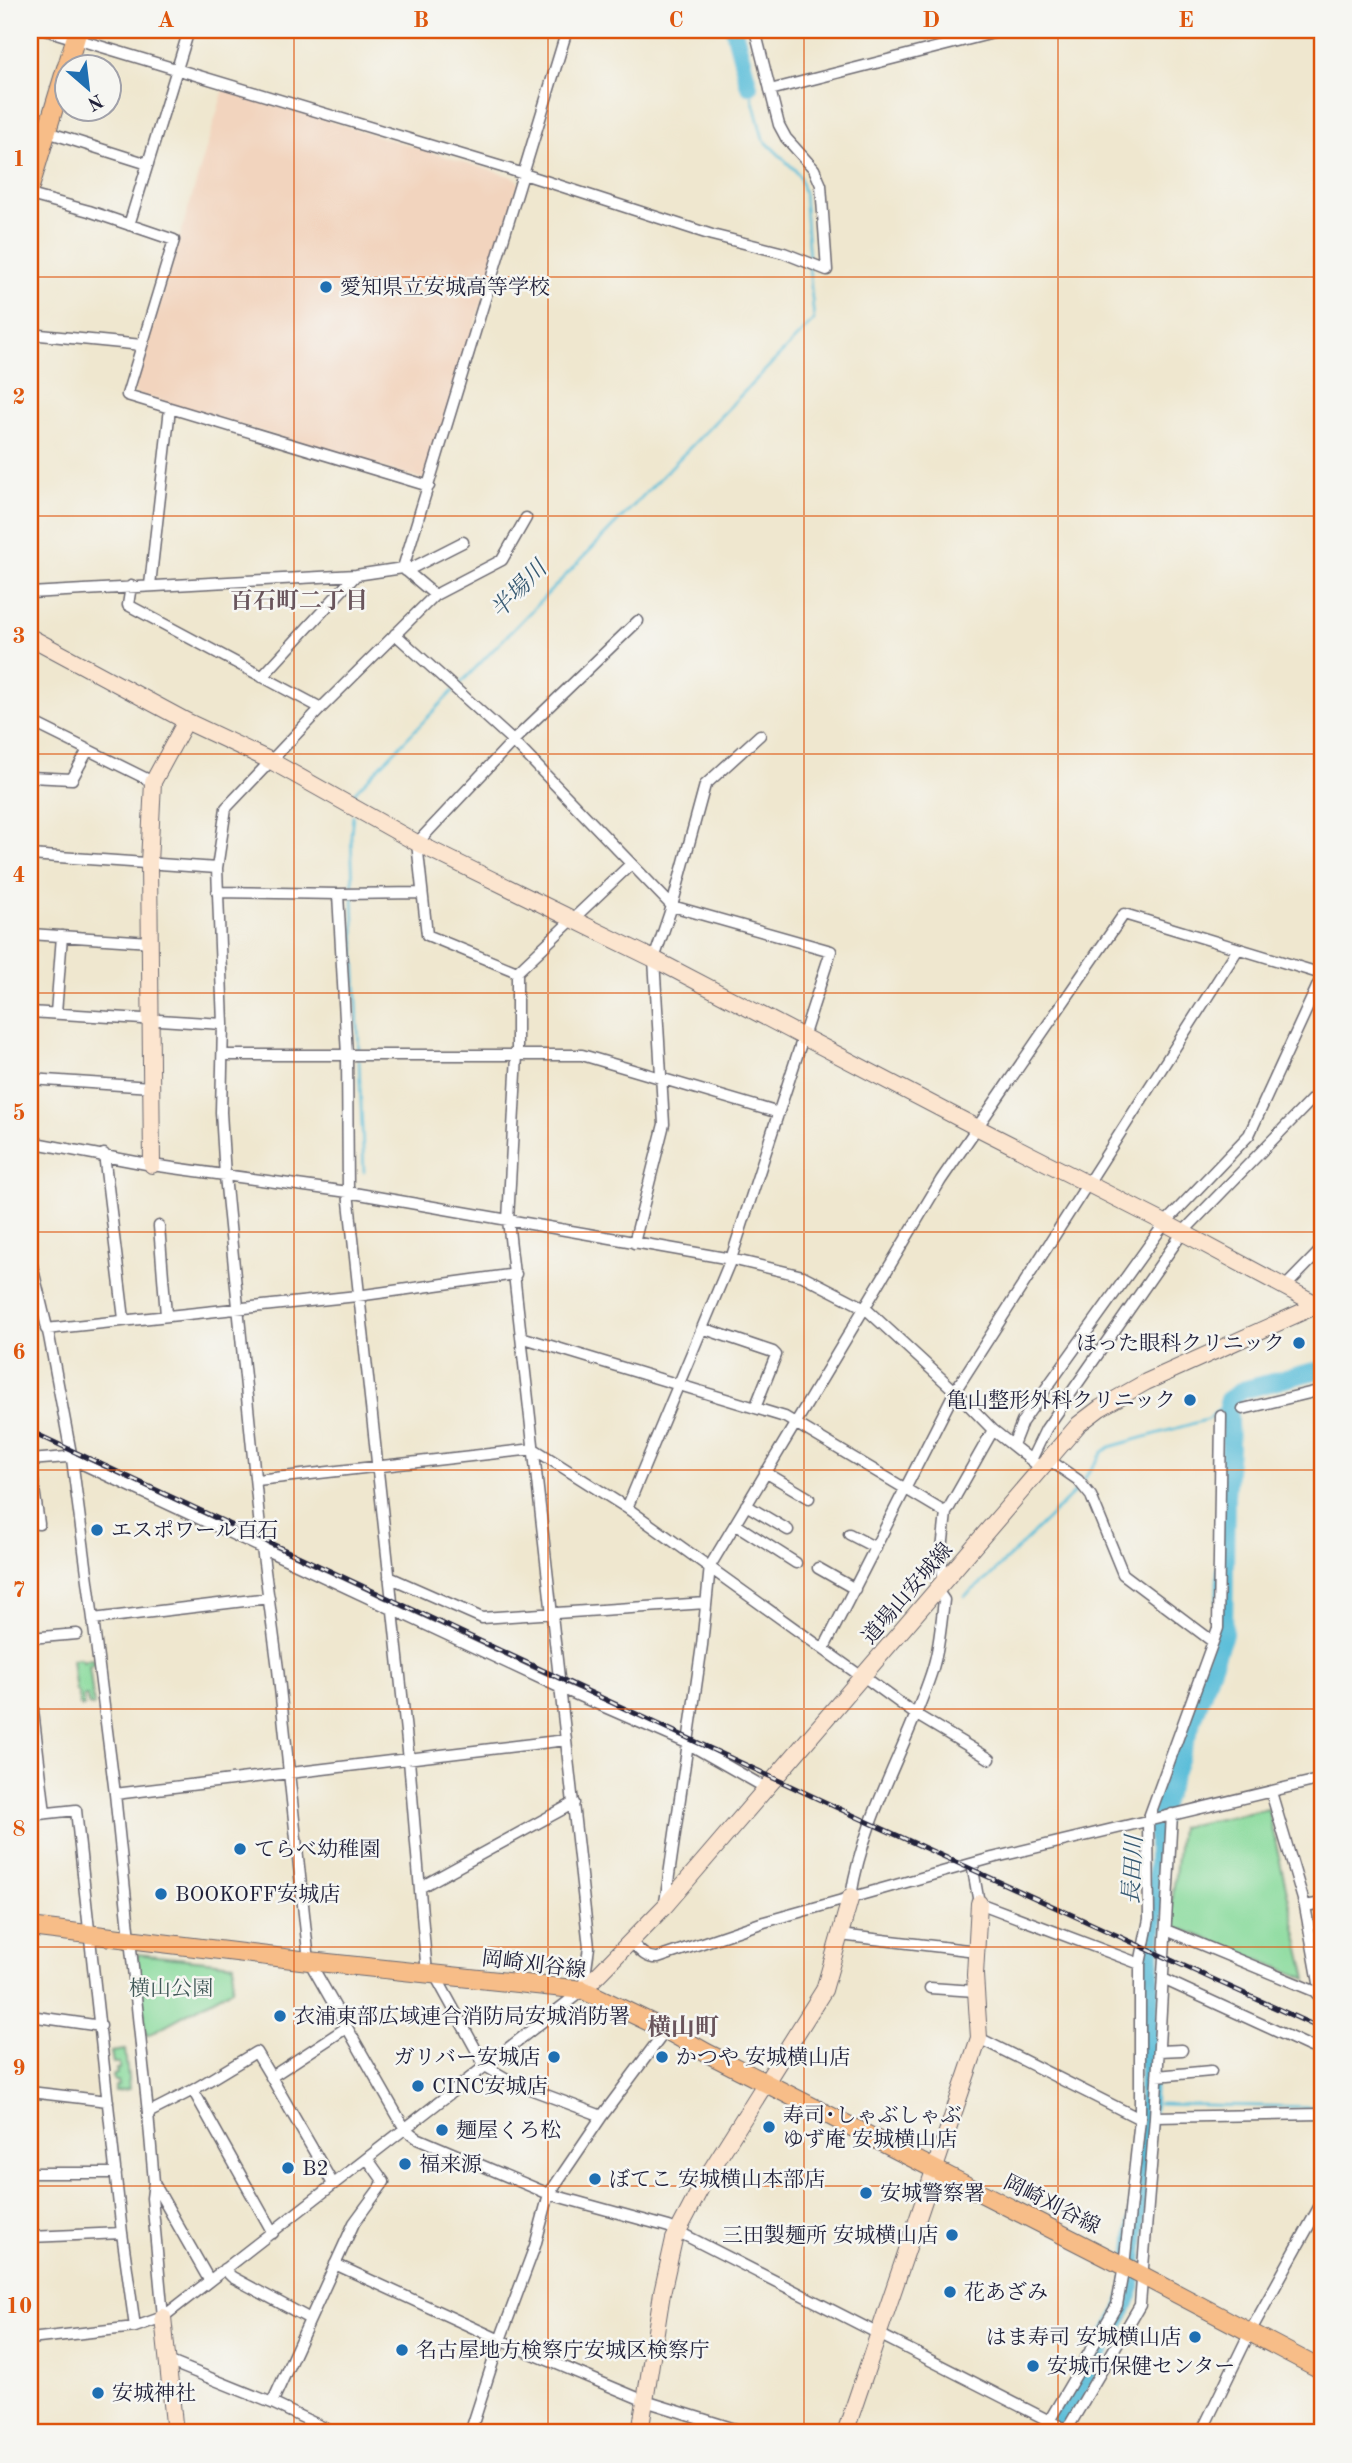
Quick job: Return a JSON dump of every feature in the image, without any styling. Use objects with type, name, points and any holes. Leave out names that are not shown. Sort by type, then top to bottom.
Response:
[{"type":"main road","points":[[72,52],[77,34]]},
{"type":"main road","points":[[30,187],[52,116]]},
{"type":"main road","name":"岡崎刈谷線","points":[[30,1927],[309,1961],[583,1990],[666,2030],[1322,2370]]},
{"type":"street","points":[[46,30],[77,34],[177,69],[523,174],[712,235],[784,253],[827,270],[821,185],[814,169],[786,138],[779,125],[755,30]]},
{"type":"street","points":[[130,225],[189,30]]},
{"type":"street","points":[[405,570],[567,30]]},
{"type":"street","points":[[770,89],[1005,30]]},
{"type":"street","points":[[47,132],[148,164]]},
{"type":"street","points":[[30,195],[174,240],[127,396],[429,486]]},
{"type":"street","points":[[30,334],[142,345]]},
{"type":"street","points":[[150,585],[170,408]]},
{"type":"street","points":[[526,518],[502,560],[435,595],[321,708],[226,808],[217,868],[223,1024],[221,1112],[225,1176],[262,1548],[309,1961],[405,2129],[417,2138],[549,2194],[627,2214],[677,2231],[1062,2428]]},
{"type":"street","points":[[30,593],[405,570],[463,541]]},
{"type":"street","points":[[405,570],[435,595]]},
{"type":"street","points":[[262,677],[356,575]]},
{"type":"street","points":[[131,586],[128,605],[321,708]]},
{"type":"street","points":[[417,843],[513,741],[638,621]]},
{"type":"street","points":[[395,634],[513,741],[672,906],[831,951],[731,1259],[628,1508]]},
{"type":"street","points":[[30,638],[186,721],[271,761],[417,843],[573,917],[1321,1305]]},
{"type":"street","points":[[30,721],[153,782]]},
{"type":"street","points":[[152,1164],[149,863],[153,782],[186,721]]},
{"type":"street","points":[[634,1242],[664,1124],[654,959],[672,906],[705,785],[760,735]]},
{"type":"street","points":[[30,777],[72,779],[88,750]]},
{"type":"street","points":[[417,843],[427,935],[517,972]]},
{"type":"street","points":[[30,855],[217,868]]},
{"type":"street","points":[[30,2339],[135,2327],[163,2317],[583,1990],[589,1947],[508,1220],[517,1055],[517,972],[631,864]]},
{"type":"street","points":[[217,892],[422,893]]},
{"type":"street","points":[[338,894],[347,1055],[348,1192],[431,1974],[485,2066],[514,2083],[602,2116]]},
{"type":"street","points":[[665,1906],[693,1712],[710,1566],[941,1180],[1124,914],[1322,975],[1249,1135],[1165,1223],[1022,1422],[1013,1445]]},
{"type":"street","points":[[30,934],[150,942]]},
{"type":"street","points":[[56,1013],[62,936]]},
{"type":"street","points":[[824,1648],[955,1391],[1238,949]]},
{"type":"street","points":[[30,1012],[223,1024]]},
{"type":"street","points":[[223,1055],[582,1055],[779,1113]]},
{"type":"street","points":[[30,1079],[151,1087]]},
{"type":"street","points":[[1040,1462],[1046,1429],[1183,1232],[1322,1089]]},
{"type":"street","points":[[30,1142],[225,1176],[348,1192],[731,1259],[803,1276],[865,1308],[993,1430],[1040,1462],[1081,1485],[1091,1496],[1123,1574],[1212,1641]]},
{"type":"street","points":[[104,1154],[124,1319]]},
{"type":"street","points":[[159,1226],[166,1315]]},
{"type":"street","points":[[1284,1288],[1322,1249]]},
{"type":"street","points":[[30,1257],[72,1459],[115,1794],[148,2113],[154,2182],[152,2198],[175,2433]]},
{"type":"street","points":[[46,1329],[358,1296],[516,1274]]},
{"type":"street","name":"道場山安城線","points":[[583,1990],[665,1906],[941,1587],[1040,1462],[1079,1424],[1100,1408],[1146,1382],[1321,1305]]},
{"type":"street","points":[[702,1328],[776,1355],[755,1408]]},
{"type":"street","points":[[521,1338],[796,1422],[946,1513]]},
{"type":"street","points":[[1243,1409],[1322,1390]]},
{"type":"street","points":[[1062,2428],[1117,2305],[1124,2266],[1140,2119],[1140,1964],[1149,1919],[1151,1819],[1218,1628],[1222,1416]]},
{"type":"street","points":[[640,2433],[665,2274],[677,2231],[706,2178],[824,1990],[851,1896],[856,1866],[936,1654],[944,1600],[941,1559],[946,1513],[993,1430]]},
{"type":"street","points":[[257,1480],[534,1449],[628,1508],[915,1714],[990,1759]]},
{"type":"street","points":[[30,1523],[39,1524],[30,1460],[67,1457],[561,1688],[687,1743],[766,1788]]},
{"type":"street","points":[[765,1472],[809,1498]]},
{"type":"street","points":[[746,1505],[788,1530]]},
{"type":"street","points":[[735,1524],[796,1563]]},
{"type":"street","points":[[849,1534],[876,1548]]},
{"type":"street","points":[[818,1569],[855,1589]]},
{"type":"street","points":[[389,1577],[482,1618],[706,1603]]},
{"type":"street","points":[[93,1619],[269,1598]]},
{"type":"street","points":[[30,1637],[77,1634]]},
{"type":"street","points":[[30,1685],[45,1813]]},
{"type":"street","points":[[115,1794],[566,1740]]},
{"type":"street","points":[[631,1942],[651,1959],[658,1958],[851,1896],[1151,1819],[1322,1779]]},
{"type":"street","points":[[1166,1930],[1314,1991],[1322,1999],[1305,1906],[1271,1792]]},
{"type":"street","points":[[421,1887],[574,1803]]},
{"type":"street","points":[[30,1815],[76,1810],[122,2233],[135,2327]]},
{"type":"street","points":[[1042,2433],[1062,2428],[1140,2305],[1155,2118],[1170,1815]]},
{"type":"street","points":[[845,2433],[979,2038],[975,1991],[979,1903],[972,1864]]},
{"type":"street","points":[[979,1903],[1140,1964]]},
{"type":"street","points":[[1305,1906],[1322,1903]]},
{"type":"street","points":[[840,1935],[976,1951]]},
{"type":"street","points":[[1163,1979],[1322,2050]]},
{"type":"street","points":[[930,1988],[975,1991]]},
{"type":"street","points":[[30,2016],[101,2026]]},
{"type":"street","points":[[271,2077],[346,2028]]},
{"type":"street","points":[[470,2433],[500,2340],[535,2246],[549,2194],[602,2116],[666,2030]]},
{"type":"street","points":[[979,2038],[1140,2119]]},
{"type":"street","points":[[1159,2051],[1182,2050]]},
{"type":"street","points":[[148,2113],[193,2090],[256,2052],[333,2184]]},
{"type":"street","points":[[1157,2076],[1211,2071]]},
{"type":"street","points":[[193,2090],[273,2233]]},
{"type":"street","points":[[30,2092],[108,2101]]},
{"type":"street","points":[[1155,2118],[1322,2114]]},
{"type":"street","points":[[272,2403],[354,2222],[384,2182],[367,2158]]},
{"type":"street","points":[[30,2173],[116,2173]]},
{"type":"street","points":[[154,2182],[209,2280]]},
{"type":"street","points":[[1201,2433],[1250,2332],[1322,2202]]},
{"type":"street","points":[[30,2237],[122,2233]]},
{"type":"street","points":[[335,2264],[500,2340],[645,2401],[748,2433]]},
{"type":"street","points":[[225,2269],[232,2277],[310,2319]]},
{"type":"street","points":[[168,2361],[272,2403],[335,2433]]},
{"type":"shaded area","name":"愛知県立安城高等学校","points":[[224,89],[516,178],[519,183],[427,479],[136,394],[134,390]]},
{"type":"green space","points":[[81,1658],[82,1661],[93,1659],[94,1665],[89,1666],[94,1706],[89,1706],[87,1696],[83,1697],[84,1706],[80,1707],[72,1659]]},
{"type":"green space","points":[[1268,1809],[1307,1979],[1170,1924],[1180,1827]]},
{"type":"green space","name":"横山公園","points":[[137,1954],[234,1964],[232,1989],[146,2036]]},
{"type":"green space","points":[[125,2050],[129,2089],[115,2091],[115,2086],[119,2085],[118,2081],[114,2081],[113,2075],[117,2074],[119,2063],[113,2063],[111,2052]]},
{"type":"waterway","name":"半場川","points":[[734,30],[749,86]]},
{"type":"waterway","name":"半場川","points":[[752,97],[763,139],[800,178],[804,193],[809,260]]},
{"type":"waterway","name":"半場川","points":[[458,686],[814,320],[809,267]]},
{"type":"waterway","name":"半場川","points":[[354,802],[355,792],[453,691]]},
{"type":"waterway","name":"半場川","points":[[353,815],[353,889]]},
{"type":"waterway","name":"半場川","points":[[353,895],[359,1053]]},
{"type":"waterway","name":"半場川","points":[[359,1060],[364,1172]]},
{"type":"waterway","name":"長田川","points":[[1053,2433],[1122,2313],[1131,2289],[1147,2103],[1151,1954],[1157,1895],[1157,1829],[1164,1801],[1224,1634],[1226,1495],[1230,1447],[1228,1400],[1243,1390],[1322,1369]]},
{"type":"waterway","points":[[1084,1479],[1103,1452],[1110,1447],[1209,1419],[1228,1400]]},
{"type":"waterway","points":[[965,1596],[988,1578],[1079,1488]]},
{"type":"waterway","points":[[1158,2104],[1322,2107]]},
{"type":"railway","points":[[30,1431],[857,1817],[1322,2029]]},
{"type":"place","name":"愛知県立安城高等学校","points":[[326,287]]},
{"type":"place","name":"ほった眼科クリニック","points":[[1299,1343]]},
{"type":"place","name":"亀山整形外科クリニック","points":[[1190,1400]]},
{"type":"place","name":"エスポワール百石","points":[[97,1530]]},
{"type":"place","name":"てらべ幼稚園","points":[[240,1849]]},
{"type":"place","name":"BOOKOFF安城店","points":[[161,1894]]},
{"type":"place","name":"衣浦東部広域連合消防局安城消防署","points":[[280,2016]]},
{"type":"place","name":"ガリバー安城店","points":[[554,2057]]},
{"type":"place","name":"かつや 安城横山店","points":[[662,2057]]},
{"type":"place","name":"CINC安城店","points":[[418,2086]]},
{"type":"place","name":"寿司･しゃぶしゃぶ ゆず庵 安城横山店","points":[[769,2127]]},
{"type":"place","name":"麺屋くろ松","points":[[442,2130]]},
{"type":"place","name":"福来源","points":[[405,2164]]},
{"type":"place","name":"B2","points":[[288,2168]]},
{"type":"place","name":"ぼてこ 安城横山本部店","points":[[595,2179]]},
{"type":"place","name":"安城警察署","points":[[866,2193]]},
{"type":"place","name":"三田製麺所 安城横山店","points":[[952,2235]]},
{"type":"place","name":"花あざみ","points":[[950,2292]]},
{"type":"place","name":"はま寿司 安城横山店","points":[[1195,2337]]},
{"type":"place","name":"名古屋地方検察庁安城区検察庁","points":[[402,2350]]},
{"type":"place","name":"安城市保健センター","points":[[1033,2366]]},
{"type":"place","name":"安城神社","points":[[98,2393]]},
{"type":"district","name":"百石町二丁目","points":[[299,600]]},
{"type":"district","name":"横山町","points":[[683,2027]]}]
